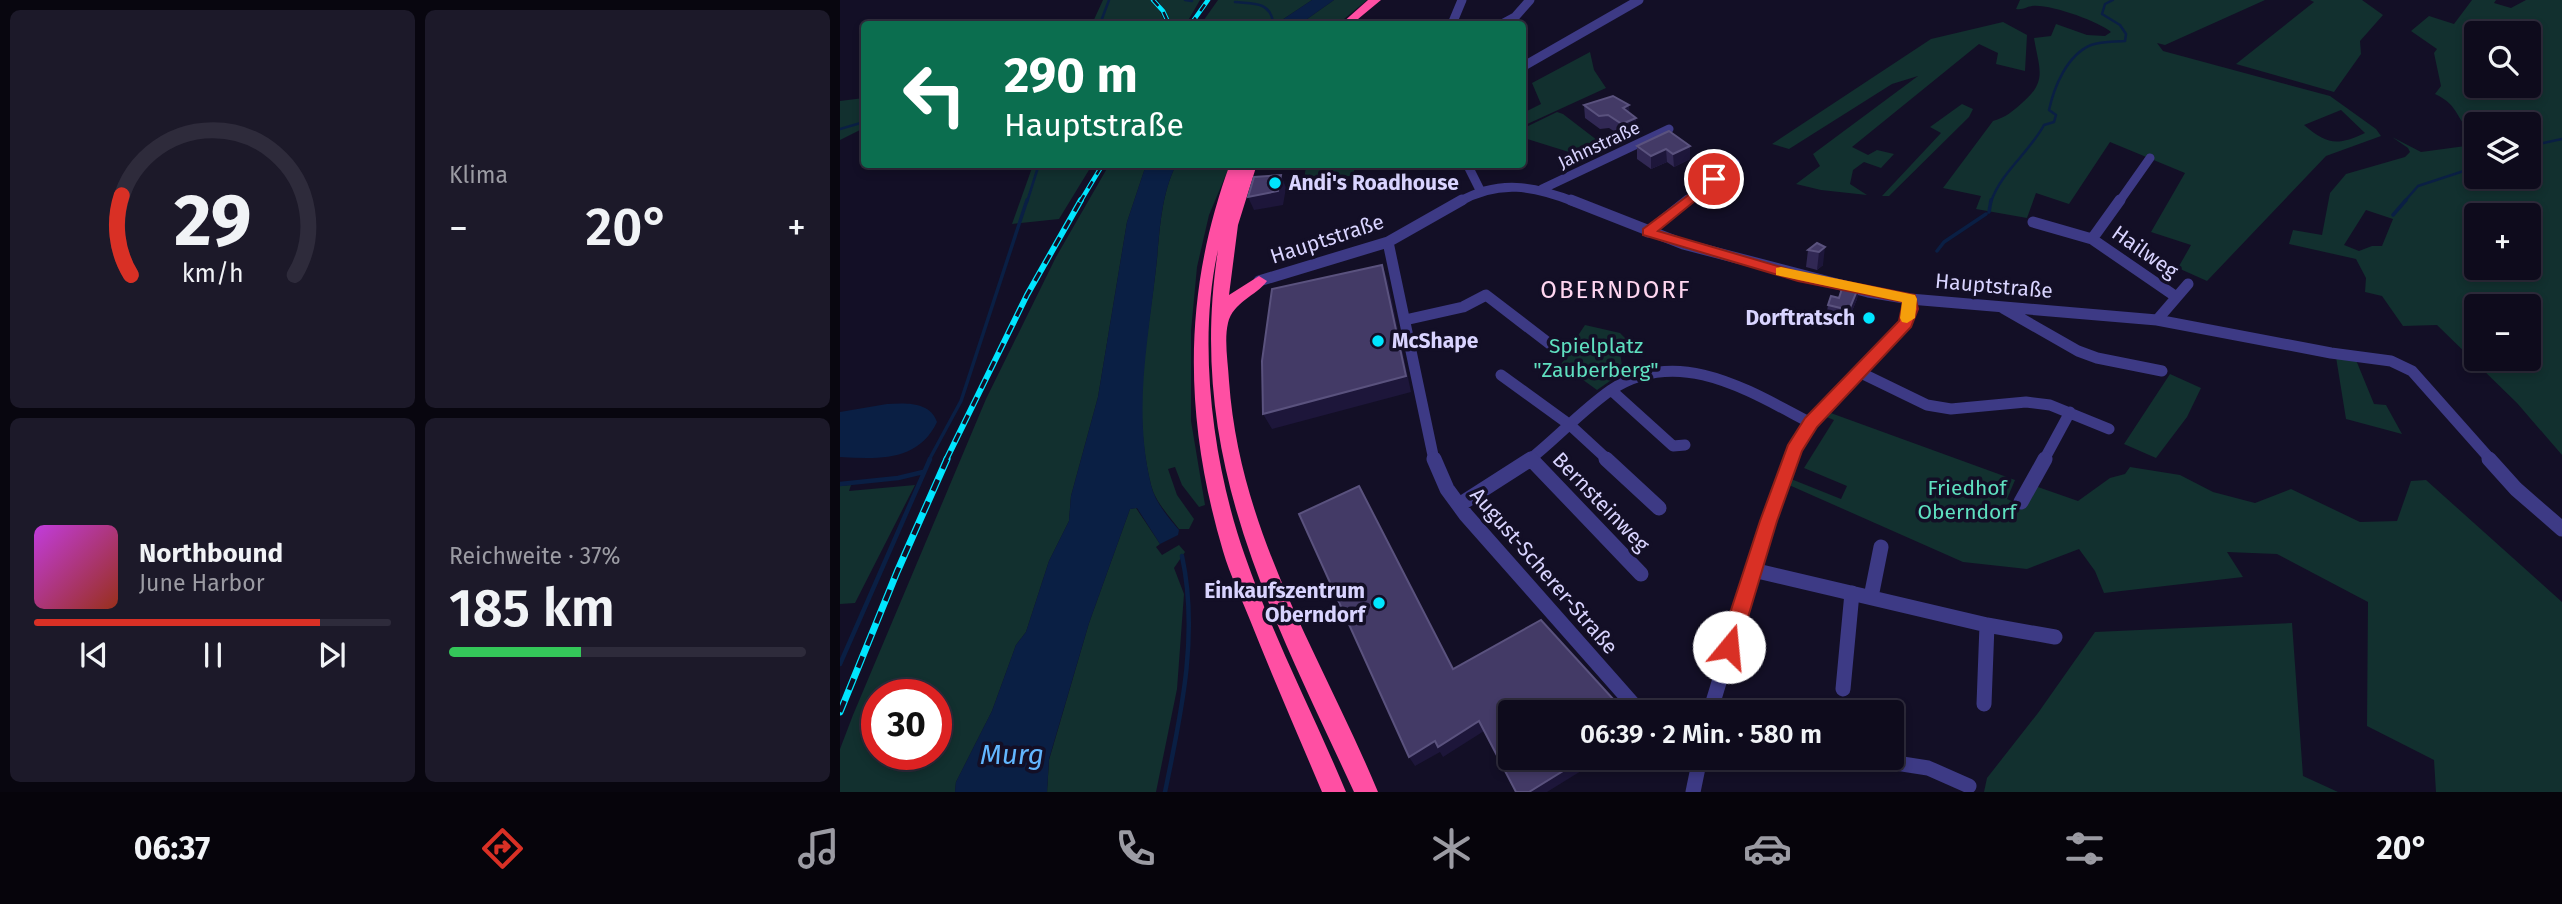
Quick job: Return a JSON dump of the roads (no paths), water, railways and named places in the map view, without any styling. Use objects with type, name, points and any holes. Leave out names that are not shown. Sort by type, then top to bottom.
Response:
[{"type":"highway","points":[[1350,21],[1375,0]]},
{"type":"highway","points":[[1360,21],[1384,0]]},
{"type":"highway","points":[[1236,168],[1216,220],[1207,264],[1202,323],[1203,385],[1213,463],[1233,552],[1334,792]]},
{"type":"highway","points":[[1249,168],[1234,213],[1224,260],[1219,321],[1220,375],[1229,447],[1255,539],[1290,627],[1366,792]]},
{"type":"highway","points":[[1224,260],[1231,264],[1236,277],[1259,281]]},
{"type":"highway","points":[[1219,321],[1237,296],[1259,281]]},
{"type":"street","points":[[1453,21],[1462,0]]},
{"type":"street","points":[[1508,21],[1515,17],[1530,0]]},
{"type":"street","points":[[1526,65],[1639,0]]},
{"type":"street","name":"Jahnstraße","points":[[1542,189],[1669,129]]},
{"type":"street","name":"Hailweg","points":[[2092,239],[2150,158]]},
{"type":"street","points":[[1648,232],[1735,163]]},
{"type":"street","points":[[1470,168],[1480,190]]},
{"type":"street","name":"Hauptstraße","points":[[1259,281],[1388,242],[1480,190],[1542,189],[1648,232],[1798,276],[1910,299],[2157,320],[2402,365],[2412,371],[2516,489],[2562,529]]},
{"type":"street","name":"Hailweg","points":[[2033,222],[2092,239],[2175,296]]},
{"type":"street","name":"August-Scherer-Straße","points":[[1388,242],[1436,463],[1447,489],[1630,700]]},
{"type":"street","points":[[2157,320],[2188,284]]},
{"type":"street","points":[[1405,320],[1462,307],[1486,295],[1555,348]]},
{"type":"street","points":[[1714,700],[1753,570],[1794,450],[1811,423],[1905,323],[1910,299]]},
{"type":"street","points":[[1998,305],[2088,355],[2162,371]]},
{"type":"street","points":[[1459,505],[1531,459],[1611,390],[1636,376],[1672,369],[1711,376],[1811,423]]},
{"type":"street","points":[[1859,372],[1927,405],[1951,409],[2026,402],[2050,405],[2109,429]]},
{"type":"street","points":[[1501,375],[1570,425],[1659,508]]},
{"type":"street","points":[[1611,390],[1673,446],[1685,445]]},
{"type":"street","points":[[2021,502],[2070,412]]},
{"type":"street","name":"Bernsteinweg","points":[[1531,459],[1641,574]]},
{"type":"street","points":[[1871,597],[1881,547]]},
{"type":"street","points":[[1753,570],[1987,625],[2054,637]]},
{"type":"street","points":[[1843,689],[1852,593]]},
{"type":"street","points":[[1984,705],[1987,625]]},
{"type":"street","points":[[1904,764],[1928,768],[1969,786]]},
{"type":"water","points":[[1312,0],[1334,0],[1304,21],[1280,21]]},
{"type":"water","name":"Murg","points":[[1145,168],[1175,168],[1162,215],[1146,350],[1143,430],[1153,491],[1166,515],[1179,530],[1178,535],[1160,544],[1137,508],[1130,509],[1089,623],[1049,759],[1047,792],[955,792],[956,782],[992,711],[1016,645],[1026,632],[1049,561],[1069,521],[1071,496],[1098,397],[1127,222]]},
{"type":"water","points":[[887,404],[923,407],[934,415],[937,422],[919,445],[908,451],[882,457],[840,457],[840,412]]},
{"type":"waterway","points":[[1101,21],[1109,0]]},
{"type":"waterway","points":[[1185,0],[1192,1]]},
{"type":"waterway","points":[[1991,202],[2001,181],[2044,125],[2054,122],[2056,115],[2049,110],[2058,82],[2068,64],[2091,45],[2125,41],[2126,34],[2120,25],[2102,14],[2105,4],[2113,0]]},
{"type":"waterway","points":[[1235,2],[1264,7],[1273,21]]},
{"type":"waterway","points":[[840,129],[861,123]]},
{"type":"waterway","points":[[2541,143],[2562,139]]},
{"type":"waterway","points":[[1027,202],[1038,168]]},
{"type":"waterway","points":[[2404,202],[2418,186],[2464,171]]},
{"type":"waterway","points":[[929,460],[961,401],[1027,200]]},
{"type":"waterway","points":[[1989,212],[1991,200]]},
{"type":"waterway","points":[[2393,215],[2406,200]]},
{"type":"waterway","points":[[1937,251],[1944,242],[1986,214]]},
{"type":"waterway","points":[[840,664],[930,459]]},
{"type":"waterway","points":[[840,484],[898,478],[923,472]]},
{"type":"waterway","points":[[1165,792],[1186,674],[1189,615],[1182,556]]},
{"type":"railway","points":[[1153,0],[1168,21]]},
{"type":"railway","points":[[1193,21],[1208,0]]},
{"type":"railway","points":[[1080,202],[1101,168]]},
{"type":"railway","points":[[946,460],[1027,295],[1081,200]]},
{"type":"railway","points":[[840,712],[947,459]]},
{"type":"place","name":"Andi's Roadhouse","points":[[1275,183]]},
{"type":"place","name":"Dorftratsch","points":[[1869,318]]},
{"type":"place","name":"McShape","points":[[1378,341]]},
{"type":"place","name":"Einkaufszentrum Oberndorf","points":[[1379,603]]},
{"type":"district","name":"OBERNDORF","points":[[1616,290]]},
{"type":"park label","name":"Spielplatz \"Zauberberg\"","points":[[1596,358]]},
{"type":"park label","name":"Friedhof Oberndorf","points":[[1967,500]]}]
